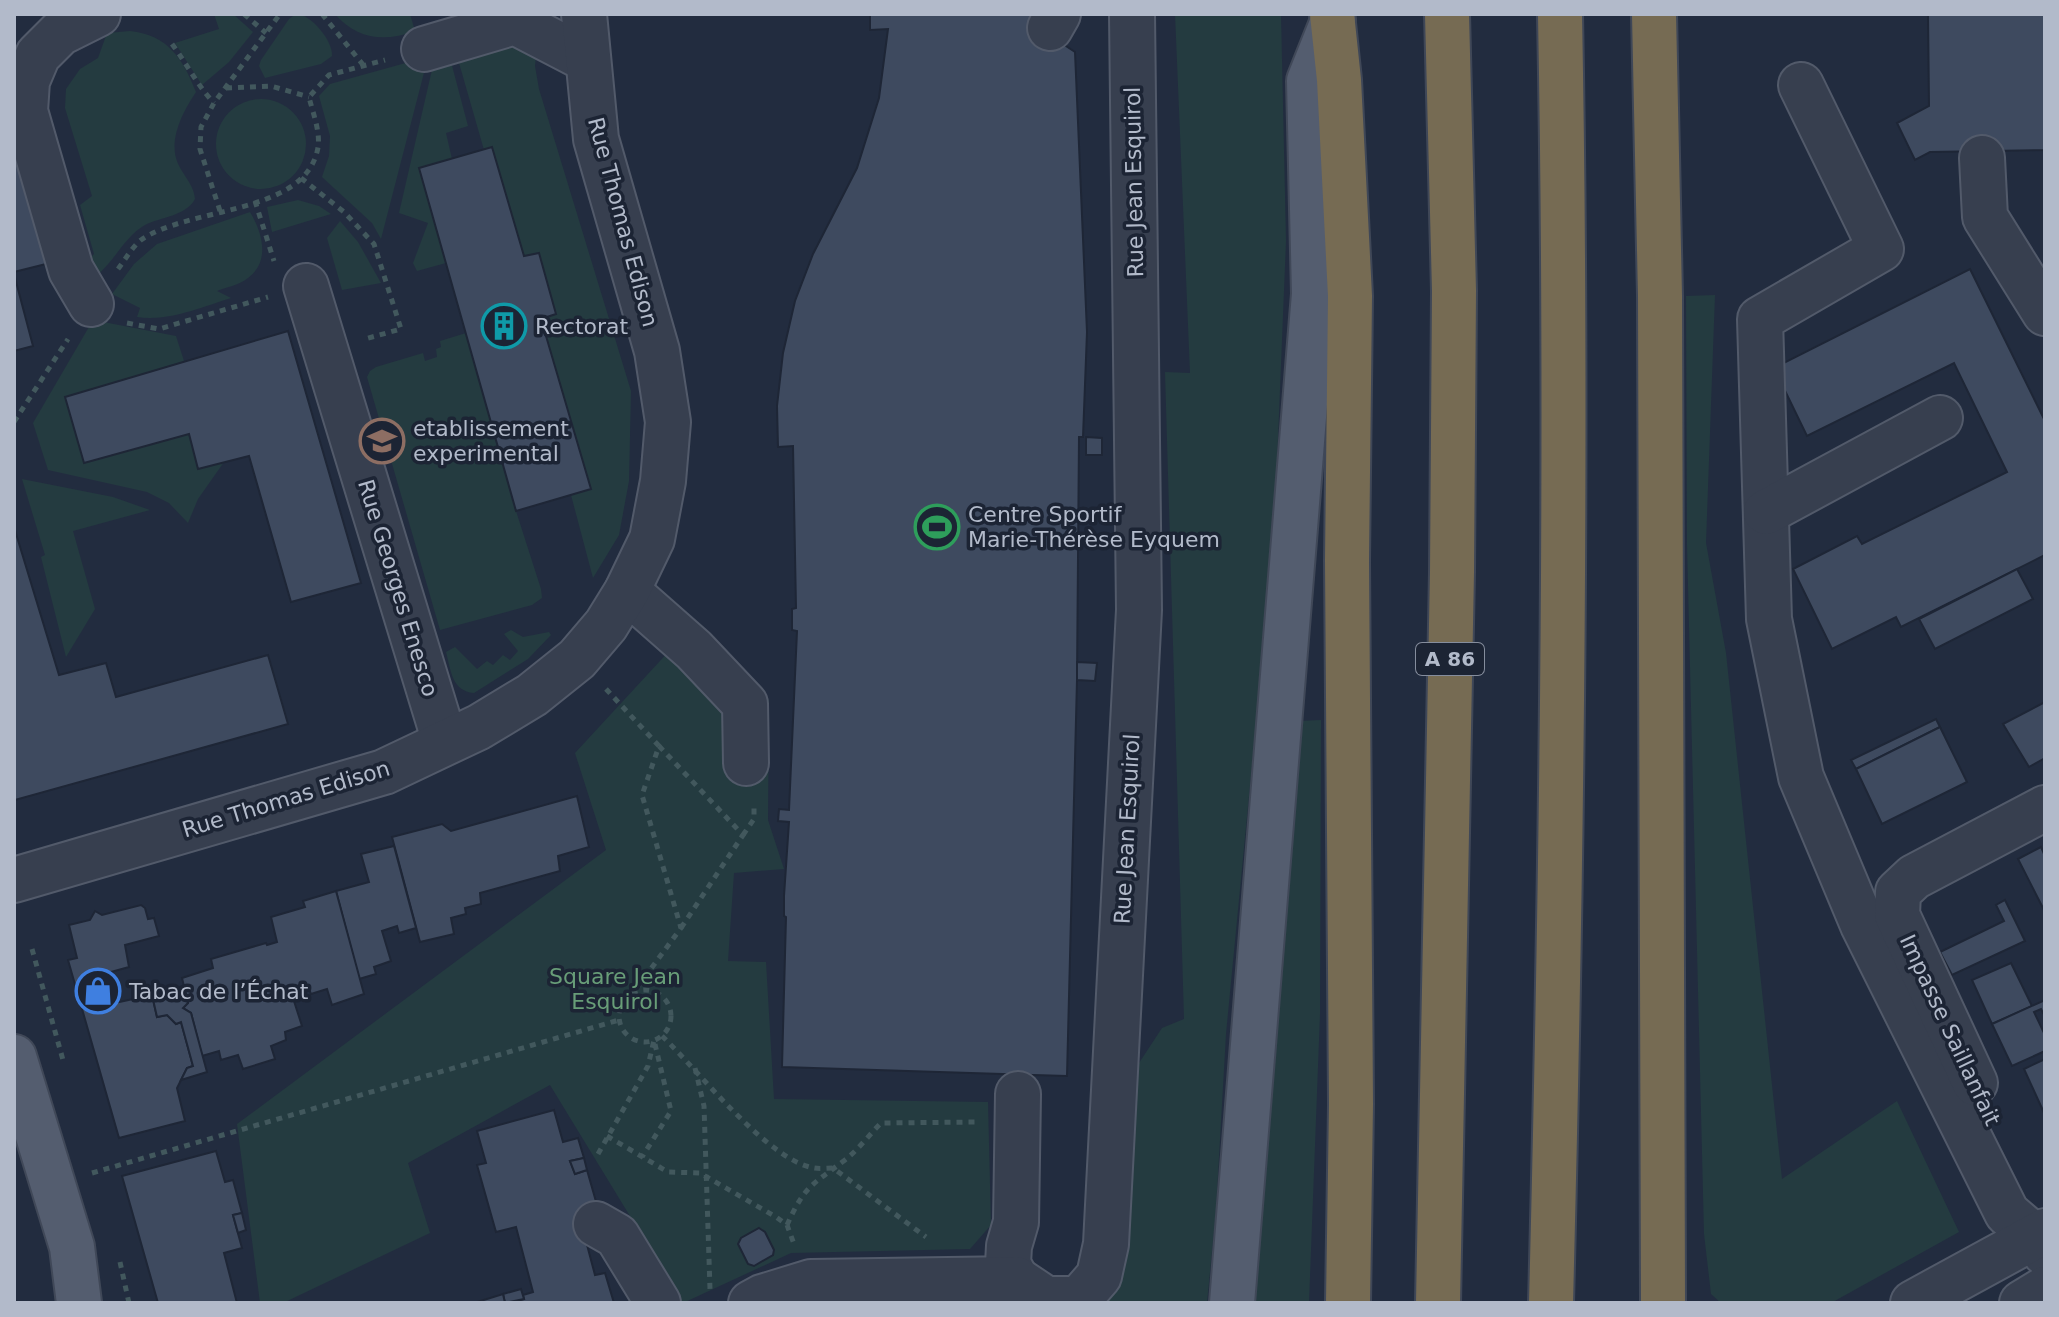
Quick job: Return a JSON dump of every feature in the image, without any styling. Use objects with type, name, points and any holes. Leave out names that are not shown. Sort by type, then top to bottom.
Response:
[{"type":"highway","name":"A 86","points":[[1438,1303],[1452,572],[1454,291],[1447,14]]},
{"type":"highway","points":[[1551,1303],[1564,563],[1565,292],[1560,14]]},
{"type":"highway","points":[[1654,14],[1660,296],[1663,1303]]},
{"type":"highway","points":[[1333,17],[1350,296],[1347,561],[1351,1104],[1348,1303]]},
{"type":"main road","points":[[1232,1303],[1314,294],[1309,81],[1333,17]]},
{"type":"main road","points":[[14,1057],[72,1247],[79,1303]]},
{"type":"street","points":[[91,304],[71,270],[25,111],[27,81],[38,55],[60,33],[98,14]]},
{"type":"street","name":"Rue Thomas Edison","points":[[14,880],[384,772],[479,727],[532,695],[577,659],[606,625],[627,591],[652,539],[663,481],[668,422],[657,351],[596,139],[584,14]]},
{"type":"street","name":"Rue Jean Esquirol","points":[[1016,1279],[1046,1299],[1079,1299],[1099,1276],[1106,1244],[1139,610],[1132,14]]},
{"type":"street","points":[[406,54],[520,18],[588,60]]},
{"type":"street","points":[[1801,85],[1881,249],[1760,319],[1769,619],[1801,777],[1863,925],[2007,1213],[2042,1240],[1913,1303]]},
{"type":"street","points":[[1982,158],[1985,217],[2045,313]]},
{"type":"street","name":"Rue Georges Enesco","points":[[295,289],[445,742]]},
{"type":"street","points":[[1766,512],[1940,418]]},
{"type":"street","points":[[627,591],[694,650],[745,704],[746,763]]},
{"type":"street","name":"Impasse Saillanfait","points":[[2042,1240],[2024,1188],[1897,915],[1898,892],[1914,877],[2045,808]]},
{"type":"street","points":[[731,1300],[762,1297],[811,1282],[1016,1279],[1008,1264],[1016,1222],[1018,1108]]},
{"type":"street","points":[[596,1224],[617,1236],[658,1303]]},
{"type":"street","points":[[2022,1303],[2045,1289]]},
{"type":"path","points":[[244,14],[266,33]]},
{"type":"path","points":[[220,211],[200,149],[201,127],[214,103],[280,14]]},
{"type":"path","points":[[322,14],[364,66]]},
{"type":"path","points":[[172,44],[189,66],[198,87],[214,103]]},
{"type":"path","points":[[309,97],[329,75],[406,54]]},
{"type":"path","points":[[226,88],[271,86],[309,97]]},
{"type":"path","points":[[14,422],[91,304],[139,241],[164,228],[285,192],[309,171],[318,150],[317,129],[309,97]]},
{"type":"path","points":[[301,178],[344,212],[374,244],[401,329],[353,342]]},
{"type":"path","points":[[91,304],[126,323],[159,329],[295,289],[255,201]]},
{"type":"path","points":[[577,659],[743,835]]},
{"type":"path","points":[[659,746],[642,795],[681,928]]},
{"type":"path","points":[[633,993],[657,993],[668,1005],[671,1020],[662,1036],[637,1041],[629,1037],[619,1020],[622,1005],[681,928],[754,819],[754,813]]},
{"type":"path","points":[[53,1185],[619,1020]]},
{"type":"path","points":[[662,1036],[736,1115],[783,1156],[814,1168],[833,1168],[929,1239]]},
{"type":"path","points":[[598,1154],[648,1066],[654,1040]]},
{"type":"path","points":[[642,1157],[671,1111],[654,1040]]},
{"type":"path","points":[[694,1067],[704,1106],[708,1177],[731,1300]]},
{"type":"path","points":[[787,1225],[802,1194],[815,1180],[847,1159],[881,1123],[1018,1108]]},
{"type":"path","points":[[607,1136],[668,1172],[700,1173],[787,1225],[799,1256]]},
{"type":"green space","points":[[214,14],[233,14],[253,32],[229,62],[202,85],[175,43],[219,29]]},
{"type":"green space","points":[[296,14],[308,18],[320,29],[329,43],[332,56],[321,64],[265,78],[259,66],[261,60],[289,19]]},
{"type":"green space","points":[[335,14],[410,14],[415,31],[393,37],[362,34]]},
{"type":"green space","points":[[1175,14],[1281,14],[1286,241],[1274,538],[1226,1034],[1216,1210],[1207,1303],[1105,1303],[1139,1063],[1162,1028],[1184,1019],[1165,372],[1190,373]]},
{"type":"green space","points":[[107,33],[143,33],[164,43],[186,69],[196,92],[179,124],[175,141],[176,158],[195,199],[179,213],[151,222],[138,230],[96,276],[91,257],[94,254],[80,205],[92,196],[65,108],[66,89],[80,69],[98,58]]},
{"type":"green space","points":[[507,43],[537,46],[535,66],[539,89],[631,391],[629,481],[619,535],[593,578],[571,495],[591,488],[541,319],[556,314],[539,254],[524,256],[484,150],[457,56]]},
{"type":"green space","points":[[450,58],[468,126],[446,133],[452,159],[419,168],[446,263],[417,271],[413,263],[428,223],[399,213],[434,61]]},
{"type":"green space","points":[[420,59],[426,65],[381,239],[372,223],[322,177],[329,156],[330,136],[319,96],[330,84]]},
{"type":"green space","points":[[261,99],[278,102],[293,112],[303,127],[306,144],[303,161],[293,176],[278,186],[261,189],[244,186],[229,176],[219,161],[216,144],[219,127],[229,112],[244,102]]},
{"type":"green space","points":[[298,200],[319,206],[331,214],[272,232],[267,207]]},
{"type":"green space","points":[[250,212],[261,237],[262,255],[260,263],[248,278],[217,291],[231,298],[185,313],[149,318],[137,317],[140,308],[112,294],[134,264],[157,244]]},
{"type":"green space","points":[[340,221],[358,242],[381,283],[342,290],[327,238]]},
{"type":"green space","points":[[1715,295],[1706,543],[1726,653],[1782,1179],[1897,1101],[1959,1232],[1831,1303],[1721,1303],[1711,1294],[1704,1234],[1687,545],[1686,296]]},
{"type":"green space","points":[[93,320],[176,336],[184,361],[66,397],[84,463],[189,434],[198,469],[224,462],[198,499],[188,523],[169,503],[147,492],[48,470],[33,423]]},
{"type":"green space","points":[[466,333],[542,598],[532,605],[440,630],[367,377],[376,367],[423,353],[425,361],[437,357],[436,349],[441,347],[440,341]]},
{"type":"green space","points":[[22,479],[113,497],[150,510],[73,531],[95,609],[66,657],[41,557],[45,555]]},
{"type":"green space","name":"Square Jean Esquirol","points":[[696,622],[769,700],[768,820],[784,869],[734,873],[728,961],[766,962],[774,1099],[988,1102],[991,1225],[970,1249],[791,1253],[683,1303],[550,1085],[408,1163],[430,1233],[283,1303],[260,1303],[237,1124],[606,850],[575,753]]},
{"type":"green space","points":[[511,630],[523,637],[549,632],[551,635],[528,659],[474,693],[461,688],[451,673],[446,652],[455,647],[477,669],[487,661],[493,665],[503,655],[510,660],[518,651],[504,634]]},
{"type":"green space","points":[[1321,720],[1320,1014],[1309,1303],[1252,1303],[1299,721]]},
{"type":"building","name":"Centre Sportif Marie-Thérèse Eyquem","points":[[870,14],[1031,14],[1031,23],[1075,52],[1087,332],[1083,437],[1079,437],[1077,680],[1067,1076],[782,1067],[784,896],[789,822],[778,821],[779,809],[789,810],[797,631],[792,630],[792,609],[796,608],[793,446],[778,447],[777,406],[783,353],[795,301],[813,254],[857,168],[879,98],[888,29],[870,30]]},
{"type":"building","points":[[1928,14],[2045,14],[2045,150],[1930,152],[1915,160],[1897,123],[1929,106]]},
{"type":"building","points":[[14,147],[46,264],[14,272]]},
{"type":"building","name":"Rectorat","points":[[492,147],[524,256],[539,253],[556,314],[541,319],[591,489],[516,511],[419,168]]},
{"type":"building","points":[[1970,269],[2045,421],[2045,555],[1901,627],[1896,617],[1832,649],[1793,569],[1857,536],[1862,544],[2007,472],[1954,363],[1807,436],[1774,368]]},
{"type":"building","points":[[14,274],[33,346],[14,351]]},
{"type":"building","points":[[288,331],[361,583],[291,602],[249,456],[198,469],[189,434],[84,463],[65,397]]},
{"type":"building","points":[[1086,437],[1102,438],[1102,455],[1086,455]]},
{"type":"building","points":[[14,527],[59,675],[106,663],[116,697],[268,655],[288,724],[15,800]]},
{"type":"building","points":[[2017,569],[2033,599],[1935,649],[1919,619]]},
{"type":"building","points":[[1077,662],[1097,663],[1095,681],[1077,680]]},
{"type":"building","points":[[2045,702],[2045,758],[2029,767],[2003,724]]},
{"type":"building","points":[[1936,719],[1940,727],[1856,769],[1851,760]]},
{"type":"building","points":[[1940,727],[1967,782],[1882,824],[1856,769]]},
{"type":"building","points":[[577,796],[589,847],[558,856],[560,871],[480,893],[481,904],[465,908],[466,914],[451,918],[454,934],[420,942],[392,837],[442,824],[451,831]]},
{"type":"building","points":[[394,846],[416,928],[399,933],[397,926],[382,931],[391,961],[374,967],[376,974],[359,979],[336,891],[369,882],[361,854]]},
{"type":"building","points":[[2041,847],[2045,856],[2045,912],[2018,859]]},
{"type":"building","points":[[336,891],[364,994],[332,1005],[327,989],[311,994],[308,986],[299,990],[293,998],[302,1026],[285,1032],[286,1040],[271,1046],[275,1059],[243,1069],[238,1055],[221,1060],[219,1051],[202,1056],[191,1013],[183,1008],[188,1003],[182,978],[213,968],[211,959],[277,942],[271,917],[305,907],[303,901]]},
{"type":"building","points":[[2005,900],[2025,941],[1952,975],[1940,952],[2004,921],[1996,905]]},
{"type":"building","points":[[141,905],[148,919],[154,918],[159,936],[125,945],[129,967],[111,972],[119,1002],[152,995],[157,1017],[167,1015],[176,1024],[181,1022],[193,1066],[187,1068],[177,1088],[185,1121],[119,1138],[68,960],[77,958],[69,925],[90,920],[95,911],[102,915]]},
{"type":"building","points":[[2011,963],[2032,1006],[1992,1024],[1972,980]]},
{"type":"building","points":[[183,986],[188,1003],[183,1008],[191,1013],[207,1072],[181,1080],[187,1068],[193,1066],[181,1022],[176,1024],[167,1015],[157,1017],[152,995]]},
{"type":"building","points":[[2045,1000],[2045,1012],[2041,1009],[2034,1012],[2045,1035],[2045,1051],[2012,1066],[1992,1024]]},
{"type":"building","points":[[2045,1059],[2045,1115],[2024,1069]]},
{"type":"building","points":[[554,1110],[563,1142],[578,1138],[584,1158],[570,1161],[575,1174],[587,1170],[597,1205],[578,1211],[595,1275],[605,1273],[614,1303],[510,1303],[524,1299],[523,1295],[533,1292],[516,1227],[496,1232],[477,1165],[486,1163],[477,1131]]},
{"type":"building","points":[[216,1151],[225,1182],[233,1180],[242,1213],[233,1215],[242,1248],[224,1253],[237,1303],[158,1303],[122,1176]]},
{"type":"building","points":[[584,1158],[587,1170],[575,1174],[570,1161]]},
{"type":"building","points":[[242,1213],[246,1230],[238,1233],[233,1215]]},
{"type":"building","points":[[759,1228],[765,1232],[774,1250],[773,1255],[754,1266],[748,1264],[738,1244],[741,1238]]},
{"type":"building","points":[[521,1289],[524,1299],[505,1303],[503,1294]]},
{"type":"building","points":[[503,1294],[505,1303],[474,1303]]},
{"type":"place","name":"Rectorat","points":[[504,326]]},
{"type":"place","name":"etablissement experimental","points":[[382,441]]},
{"type":"place","name":"Centre Sportif Marie-Thérèse Eyquem","points":[[937,527]]},
{"type":"place","name":"Tabac de l’Échat","points":[[98,991]]}]
